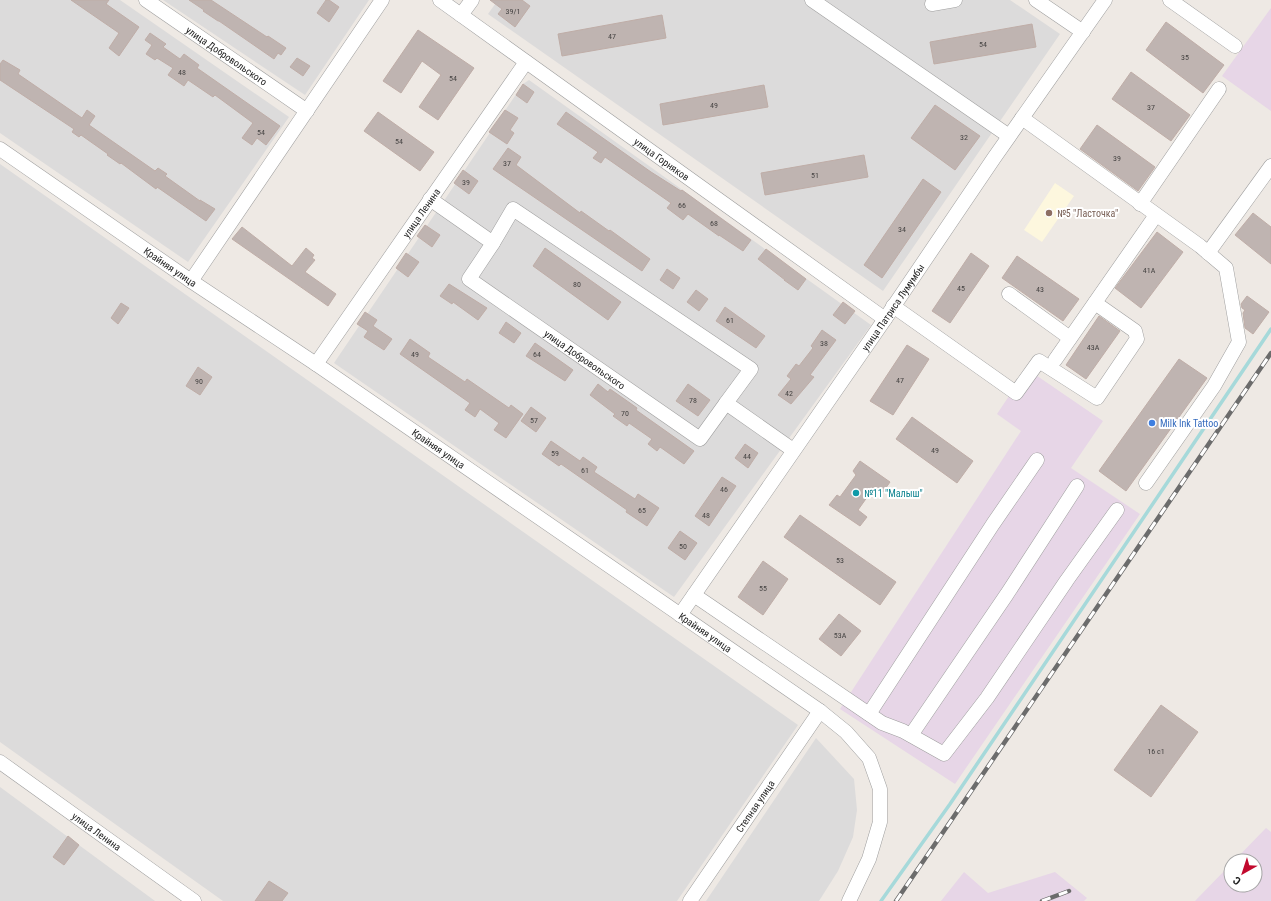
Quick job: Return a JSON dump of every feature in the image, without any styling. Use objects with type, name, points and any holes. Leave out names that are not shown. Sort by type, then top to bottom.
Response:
[{"type":"street","name":"улица Добровольского","points":[[146,0],[307,112]]},
{"type":"street","points":[[191,281],[382,0]]},
{"type":"street","name":"улица Горняков","points":[[440,0],[885,319]]},
{"type":"street","points":[[461,15],[472,0]]},
{"type":"street","points":[[812,0],[1009,136]]},
{"type":"street","points":[[932,4],[955,0]]},
{"type":"street","points":[[1036,0],[1083,32]]},
{"type":"street","name":"улица Патриса Лумумбы","points":[[680,615],[885,319],[1009,136],[1105,0]]},
{"type":"street","points":[[1170,0],[1235,46]]},
{"type":"street","name":"улица Ленина","points":[[316,364],[526,62]]},
{"type":"street","points":[[1140,204],[1219,89]]},
{"type":"street","points":[[1022,118],[1208,253],[1226,268],[1240,342],[1214,386],[1146,483]]},
{"type":"street","name":"Крайняя улица","points":[[0,149],[191,281],[316,364],[820,711],[846,732],[869,758],[880,789],[880,822],[869,859],[849,901]]},
{"type":"street","points":[[1208,253],[1271,166]]},
{"type":"street","points":[[430,199],[493,243]]},
{"type":"street","name":"улица Добровольского","points":[[513,208],[751,369],[726,404],[700,439],[469,278],[493,243],[513,208]]},
{"type":"street","points":[[1055,360],[1156,215]]},
{"type":"street","points":[[1009,294],[1070,338]]},
{"type":"street","points":[[893,306],[1016,393],[1039,361],[1097,398],[1137,339],[1135,331],[1095,303]]},
{"type":"street","points":[[726,404],[793,450]]},
{"type":"street","points":[[869,714],[988,531],[1037,460]]},
{"type":"street","points":[[911,735],[1007,594],[1077,486]]},
{"type":"street","points":[[694,595],[882,723],[911,735],[944,754],[987,698],[1067,580],[1117,510]]},
{"type":"street","name":"Степная улица","points":[[690,901],[820,711]]},
{"type":"street","name":"улица Ленина","points":[[0,762],[194,901]]},
{"type":"shaded area","points":[[0,0],[120,0],[289,117],[188,262],[0,133]]},
{"type":"shaded area","points":[[163,0],[369,0],[305,95]]},
{"type":"shaded area","points":[[498,0],[1010,0],[1060,34],[883,291],[488,14]]},
{"type":"shaded area","points":[[1271,8],[1271,111],[1222,76]]},
{"type":"shaded area","points":[[529,80],[871,325],[674,597],[334,363],[523,84]]},
{"type":"shaded area","points":[[0,164],[798,725],[677,901],[223,901],[0,742]]},
{"type":"shaded area","name":"№5 \"Ласточка\"","points":[[1055,183],[1074,196],[1042,242],[1024,230]]},
{"type":"shaded area","points":[[1027,369],[1103,421],[1071,468],[1140,514],[955,784],[840,709],[1021,431],[997,414]]},
{"type":"shaded area","points":[[816,738],[854,779],[857,810],[853,837],[838,871],[819,901],[706,901]]},
{"type":"shaded area","points":[[0,787],[155,901],[0,901]]},
{"type":"shaded area","points":[[1266,828],[1271,832],[1271,901],[1195,901],[1223,872],[1223,893],[1263,893],[1263,853],[1242,853]]},
{"type":"shaded area","points":[[964,872],[988,893],[1055,872],[1087,898],[1084,901],[941,901]]},
{"type":"building","points":[[71,0],[109,0],[106,4],[139,27],[119,56],[109,48],[119,33]]},
{"type":"building","points":[[189,0],[211,0],[286,48],[281,55],[278,53],[274,59]]},
{"type":"building","points":[[326,0],[329,0],[339,7],[329,22],[317,13]]},
{"type":"building","points":[[490,0],[522,0],[530,6],[515,27],[498,14],[502,9]]},
{"type":"building","points":[[662,15],[666,38],[562,56],[558,34]]},
{"type":"building","points":[[1166,22],[1224,65],[1203,93],[1146,50]]},
{"type":"building","points":[[1032,24],[1036,47],[934,64],[930,42]]},
{"type":"building","points":[[418,30],[474,68],[438,120],[419,107],[441,75],[422,61],[401,93],[383,81]]},
{"type":"building","points":[[150,33],[166,44],[163,47],[180,59],[184,54],[199,65],[197,68],[280,126],[266,145],[257,138],[252,145],[242,138],[253,123],[215,95],[213,97],[188,80],[184,86],[168,75],[173,68],[157,58],[155,60],[146,54],[152,45],[145,40]]},
{"type":"building","points":[[297,58],[310,66],[303,76],[290,67]]},
{"type":"building","points":[[3,60],[20,70],[18,74],[82,118],[87,110],[95,116],[89,125],[155,171],[158,168],[167,174],[165,176],[200,201],[215,209],[206,221],[157,187],[156,189],[81,135],[79,137],[72,132],[74,129],[0,80],[0,64]]},
{"type":"building","points":[[1131,72],[1190,115],[1171,141],[1112,99]]},
{"type":"building","points":[[523,84],[534,92],[527,103],[516,95]]},
{"type":"building","points":[[764,85],[768,107],[663,125],[660,104]]},
{"type":"building","points":[[935,105],[980,136],[955,170],[911,138]]},
{"type":"building","points":[[505,110],[518,118],[510,130],[514,133],[507,144],[489,132]]},
{"type":"building","points":[[378,112],[434,152],[420,171],[364,131]]},
{"type":"building","points":[[566,112],[651,172],[681,191],[682,190],[751,240],[743,251],[688,214],[683,220],[667,208],[671,203],[605,157],[601,163],[593,158],[598,152],[557,124]]},
{"type":"building","points":[[1097,125],[1155,167],[1138,191],[1080,149]]},
{"type":"building","points":[[508,148],[521,157],[516,165],[580,213],[581,211],[609,231],[610,230],[650,259],[642,271],[493,169]]},
{"type":"building","points":[[864,155],[868,177],[765,195],[761,173]]},
{"type":"building","points":[[463,170],[478,181],[469,194],[454,183]]},
{"type":"building","points":[[923,179],[941,192],[882,278],[864,265]]},
{"type":"building","points":[[1253,213],[1271,227],[1271,264],[1235,235]]},
{"type":"building","points":[[425,225],[440,235],[432,247],[417,236]]},
{"type":"building","points":[[242,227],[292,266],[306,248],[314,255],[312,258],[315,260],[305,272],[336,294],[328,306],[232,239]]},
{"type":"building","points":[[1157,232],[1183,252],[1141,308],[1115,288]]},
{"type":"building","points":[[545,248],[621,302],[608,320],[533,266]]},
{"type":"building","points":[[766,249],[806,279],[798,290],[758,259]]},
{"type":"building","points":[[406,253],[419,262],[408,277],[396,268]]},
{"type":"building","points":[[971,253],[989,266],[950,323],[932,311]]},
{"type":"building","points":[[1017,256],[1079,299],[1063,321],[1002,278]]},
{"type":"building","points":[[667,269],[680,278],[673,289],[660,280]]},
{"type":"building","points":[[449,284],[487,308],[478,320],[453,302],[452,304],[440,296]]},
{"type":"building","points":[[696,290],[708,299],[699,311],[687,302]]},
{"type":"building","points":[[1247,296],[1269,312],[1253,334],[1245,328],[1243,313],[1245,310],[1242,308],[1241,304]]},
{"type":"building","points":[[843,302],[855,311],[845,324],[833,315]]},
{"type":"building","points":[[121,303],[129,308],[118,324],[111,318]]},
{"type":"building","points":[[725,307],[765,336],[756,348],[716,321]]},
{"type":"building","points":[[365,312],[377,320],[373,326],[392,339],[384,350],[364,337],[368,331],[357,324]]},
{"type":"building","points":[[1099,316],[1120,331],[1086,379],[1066,365]]},
{"type":"building","points":[[506,322],[521,333],[514,343],[499,333]]},
{"type":"building","points":[[822,330],[836,340],[810,375],[814,377],[791,404],[778,395],[791,379],[787,376],[796,364],[799,366],[813,348],[811,346]]},
{"type":"building","points":[[410,339],[430,353],[428,357],[465,382],[467,379],[509,408],[511,405],[523,414],[506,438],[494,430],[499,423],[480,409],[475,417],[465,410],[470,403],[400,354]]},
{"type":"building","points":[[535,343],[573,370],[565,381],[526,356]]},
{"type":"building","points":[[907,345],[929,359],[893,415],[870,401]]},
{"type":"building","points":[[1179,359],[1207,378],[1126,491],[1099,471]]},
{"type":"building","points":[[198,367],[212,377],[200,395],[186,386]]},
{"type":"building","points":[[598,384],[608,392],[610,389],[637,408],[636,410],[694,451],[684,464],[660,447],[657,451],[648,444],[652,439],[629,423],[627,426],[613,416],[615,414],[590,395]]},
{"type":"building","points":[[688,384],[710,400],[698,416],[676,401]]},
{"type":"building","points":[[531,407],[546,418],[536,432],[521,421]]},
{"type":"building","points":[[912,417],[973,461],[957,483],[896,439]]},
{"type":"building","points":[[551,441],[580,461],[583,457],[597,467],[594,472],[635,499],[638,494],[659,508],[647,526],[626,512],[627,510],[561,464],[559,466],[542,454]]},
{"type":"building","points":[[745,444],[758,453],[748,468],[735,458]]},
{"type":"building","name":"№11 \"Малыш\"","points":[[860,461],[890,482],[883,492],[875,486],[858,510],[867,517],[860,526],[829,505],[837,495],[840,497],[856,475],[853,471]]},
{"type":"building","points":[[722,477],[736,486],[709,526],[695,516]]},
{"type":"building","points":[[800,515],[896,582],[880,605],[784,537]]},
{"type":"building","points":[[680,531],[697,543],[685,560],[668,548]]},
{"type":"building","points":[[763,561],[788,579],[763,615],[738,597]]},
{"type":"building","points":[[839,614],[861,631],[841,656],[819,639]]},
{"type":"building","points":[[1161,705],[1198,732],[1151,797],[1114,770]]},
{"type":"building","points":[[68,836],[79,845],[64,865],[53,857]]},
{"type":"building","points":[[269,881],[288,893],[282,901],[255,901]]},
{"type":"waterway","points":[[881,901],[950,804],[1271,329]]},
{"type":"railway","points":[[896,901],[1271,353]]},
{"type":"railway","points":[[1042,901],[1069,891]]},
{"type":"place","name":"№5 \"Ласточка\"","points":[[1049,213]]},
{"type":"place","name":"Milk Ink Tattoo","points":[[1152,423]]},
{"type":"place","name":"№11 \"Малыш\"","points":[[856,493]]}]
